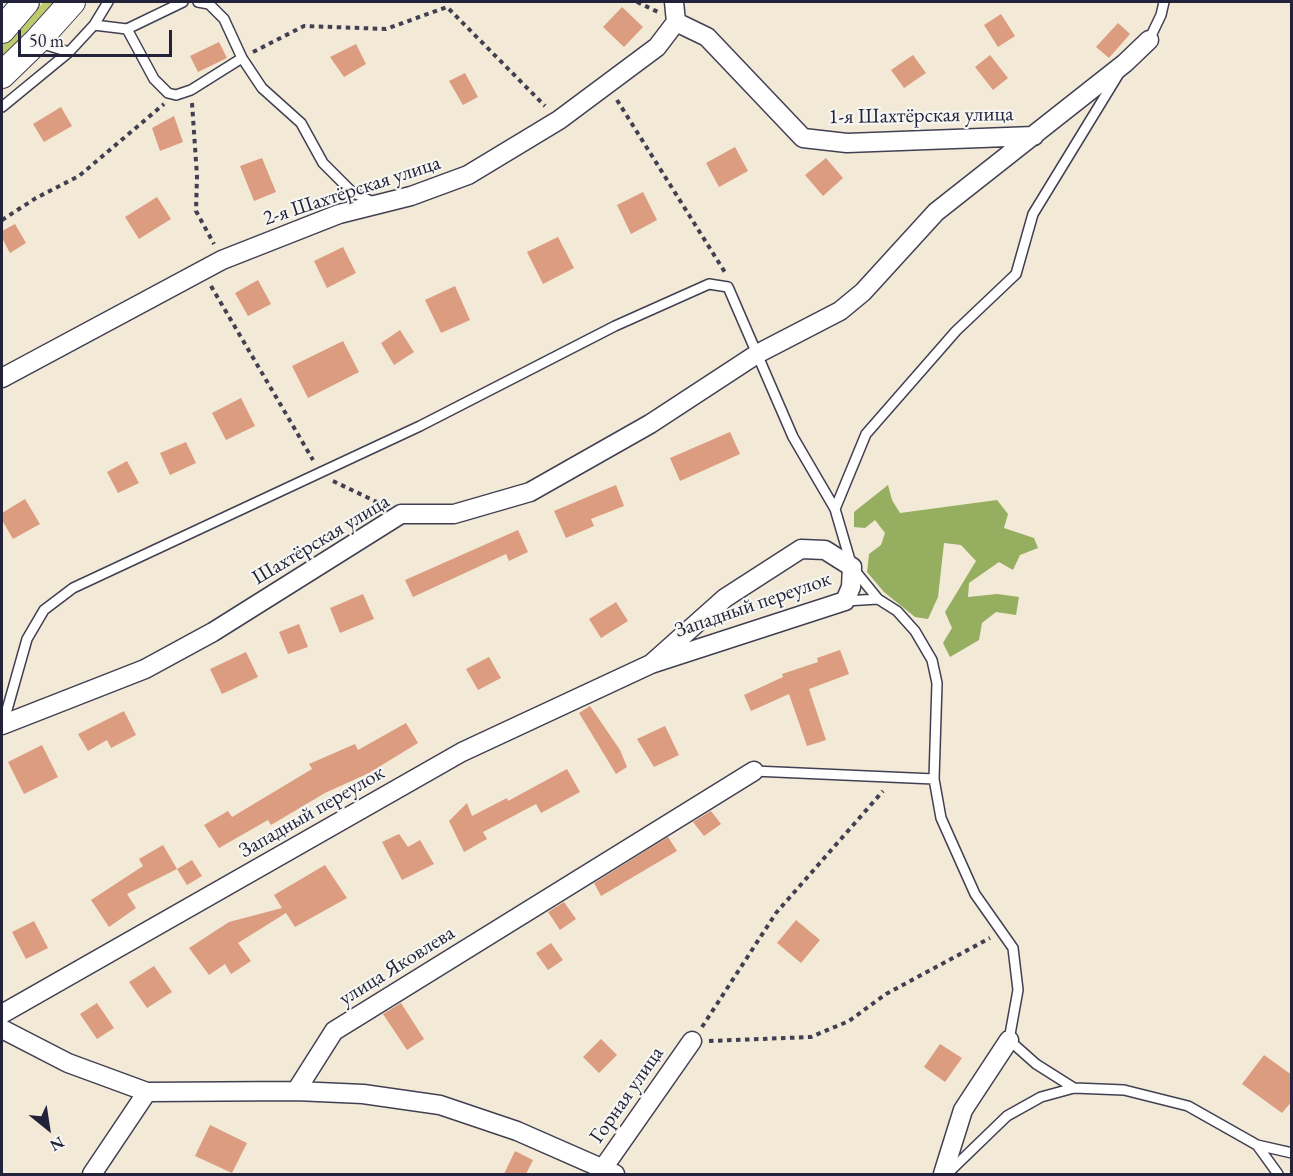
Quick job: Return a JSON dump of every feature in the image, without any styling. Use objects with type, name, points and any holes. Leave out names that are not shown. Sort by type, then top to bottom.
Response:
[{"type":"main road","points":[[2,30],[26,2]]},
{"type":"main road","points":[[2,75],[72,2]]},
{"type":"street","points":[[674,2],[676,22]]},
{"type":"street","name":"2-я Шахтёрская улица","points":[[2,378],[201,269],[339,214],[411,196],[468,176],[559,120],[657,47],[676,22]]},
{"type":"street","name":"1-я Шахтёрская улица","points":[[676,22],[707,37],[802,138],[847,143],[1034,136]]},
{"type":"street","name":"1-я Шахтёрская улица","points":[[757,354],[840,311],[863,292],[936,212],[1125,63],[1149,40]]},
{"type":"street","name":"Шахтёрская улица","points":[[2,724],[145,669],[213,632],[401,514],[454,514],[530,492],[650,424],[757,354]]},
{"type":"street","name":"Западный переулок","points":[[2,1014],[462,753],[651,664],[845,601],[851,587],[852,567],[825,550],[801,549],[724,598],[651,664]]},
{"type":"street","name":"улица Яковлева","points":[[296,1091],[334,1031],[754,771]]},
{"type":"street","points":[[2,1029],[68,1063],[147,1092],[296,1091],[363,1094],[440,1105],[517,1131],[606,1173]]},
{"type":"street","points":[[943,1174],[963,1110],[1009,1040]]},
{"type":"street","name":"Горная улица","points":[[606,1173],[692,1041]]},
{"type":"street","points":[[92,1174],[147,1092]]},
{"type":"lane","points":[[2,107],[69,52],[94,25],[108,2]]},
{"type":"lane","points":[[94,25],[127,29],[183,2]]},
{"type":"lane","points":[[198,2],[209,4],[224,19],[242,58],[262,88],[301,123],[323,164],[352,192],[377,203]]},
{"type":"lane","points":[[1149,40],[1161,15],[1164,2]]},
{"type":"lane","points":[[127,29],[154,79],[168,93],[176,95],[191,90],[242,58]]},
{"type":"lane","points":[[37,41],[69,52]]},
{"type":"lane","points":[[835,509],[866,434],[957,331],[1016,274],[1033,214],[1125,63]]},
{"type":"lane","points":[[2,724],[27,639],[44,609],[73,588],[420,426],[615,326],[709,284],[728,287],[794,437],[835,509],[852,567],[878,599],[897,611],[915,631],[932,660],[937,683],[934,779],[941,818],[975,894],[1013,948],[1018,990],[1009,1040],[1036,1064],[1074,1088]]},
{"type":"lane","points":[[845,601],[878,599]]},
{"type":"lane","points":[[754,771],[934,779]]},
{"type":"lane","points":[[948,1174],[1007,1116],[1041,1097],[1074,1088],[1124,1090],[1188,1106],[1257,1145],[1292,1152]]},
{"type":"lane","points":[[1257,1145],[1278,1174]]},
{"type":"path","points":[[242,58],[304,26],[386,29],[447,7],[559,120]]},
{"type":"path","points":[[607,84],[725,270],[728,287]]},
{"type":"path","points":[[191,90],[197,176],[196,211],[222,260]]},
{"type":"path","points":[[2,220],[36,198],[79,176],[176,95]]},
{"type":"path","points":[[201,269],[313,460],[318,474],[401,514]]},
{"type":"path","points":[[692,1041],[776,913],[894,779]]},
{"type":"path","points":[[692,1041],[811,1037],[849,1021],[886,994],[1001,932]]},
{"type":"green space","points":[[44,2],[57,2],[2,61],[2,46]]},
{"type":"green space","points":[[888,485],[892,500],[900,513],[997,500],[1008,514],[1004,528],[1034,538],[1038,548],[1020,555],[1013,570],[999,562],[969,583],[968,597],[997,594],[1019,597],[1016,615],[996,612],[982,623],[979,640],[950,657],[943,643],[952,628],[945,612],[976,561],[961,545],[944,543],[938,597],[928,619],[915,617],[884,592],[867,572],[869,554],[881,545],[885,533],[875,520],[865,528],[854,527],[854,512]]},
{"type":"building","points":[[622,7],[643,27],[624,47],[603,27]]},
{"type":"building","points":[[1001,14],[1015,36],[998,47],[984,25]]},
{"type":"building","points":[[1118,23],[1130,34],[1109,58],[1096,47]]},
{"type":"building","points":[[219,42],[227,58],[198,72],[190,56]]},
{"type":"building","points":[[356,44],[366,64],[344,77],[330,57]]},
{"type":"building","points":[[913,55],[926,73],[904,88],[891,70]]},
{"type":"building","points":[[990,55],[1008,78],[993,90],[975,67]]},
{"type":"building","points":[[465,73],[478,97],[463,105],[449,81]]},
{"type":"building","points":[[61,107],[72,126],[44,142],[33,124]]},
{"type":"building","points":[[174,116],[183,142],[160,151],[152,128]]},
{"type":"building","points":[[735,147],[748,171],[719,187],[706,163]]},
{"type":"building","points":[[262,158],[276,192],[254,201],[240,166]]},
{"type":"building","points":[[826,158],[843,178],[823,196],[805,175]]},
{"type":"building","points":[[643,192],[657,220],[631,234],[617,205]]},
{"type":"building","points":[[157,197],[171,219],[139,239],[125,217]]},
{"type":"building","points":[[15,224],[26,243],[10,253],[2,238],[2,231]]},
{"type":"building","points":[[558,237],[574,268],[543,284],[527,252]]},
{"type":"building","points":[[343,247],[356,273],[327,288],[314,261]]},
{"type":"building","points":[[258,280],[271,304],[248,316],[235,293]]},
{"type":"building","points":[[455,286],[470,320],[441,333],[425,300]]},
{"type":"building","points":[[400,330],[414,352],[394,365],[381,343]]},
{"type":"building","points":[[343,341],[359,372],[308,398],[292,366]]},
{"type":"building","points":[[241,398],[255,426],[226,440],[212,413]]},
{"type":"building","points":[[730,432],[740,454],[680,481],[670,458]]},
{"type":"building","points":[[186,442],[196,463],[170,475],[160,453]]},
{"type":"building","points":[[127,461],[139,483],[118,493],[107,472]]},
{"type":"building","points":[[616,485],[624,506],[591,519],[594,526],[566,538],[554,511]]},
{"type":"building","points":[[25,499],[40,524],[13,539],[2,520],[2,513]]},
{"type":"building","points":[[518,530],[528,552],[509,561],[506,554],[413,597],[405,580]]},
{"type":"building","points":[[363,594],[374,619],[340,633],[330,608]]},
{"type":"building","points":[[616,602],[628,621],[601,638],[589,619]]},
{"type":"building","points":[[299,624],[308,647],[288,654],[279,632]]},
{"type":"building","points":[[840,650],[849,674],[809,689],[826,740],[807,746],[789,694],[751,711],[744,695],[783,677],[782,674],[818,662],[817,658]]},
{"type":"building","points":[[246,652],[258,677],[222,694],[210,669]]},
{"type":"building","points":[[489,657],[501,678],[478,690],[466,669]]},
{"type":"building","points":[[590,706],[620,750],[627,767],[616,774],[579,713]]},
{"type":"building","points":[[124,711],[136,735],[111,748],[107,740],[88,751],[78,734]]},
{"type":"building","points":[[406,723],[418,743],[369,773],[325,793],[271,825],[268,820],[219,848],[204,825],[228,811],[232,817],[312,769],[309,764],[355,744],[358,750]]},
{"type":"building","points":[[665,726],[679,755],[654,767],[637,739]]},
{"type":"building","points":[[42,745],[58,777],[24,794],[8,762]]},
{"type":"building","points":[[567,769],[580,792],[541,813],[536,804],[483,832],[487,839],[464,852],[449,821],[467,803],[472,816],[507,798],[508,801]]},
{"type":"building","points":[[711,811],[721,824],[704,836],[693,822]]},
{"type":"building","points":[[399,834],[408,847],[420,840],[434,864],[402,880],[382,842]]},
{"type":"building","points":[[668,837],[677,851],[601,896],[594,883]]},
{"type":"building","points":[[163,845],[177,869],[127,894],[136,908],[109,927],[91,900],[143,866],[139,859]]},
{"type":"building","points":[[192,860],[202,876],[187,885],[177,869]]},
{"type":"building","points":[[325,865],[347,898],[295,927],[286,913],[238,943],[251,961],[231,974],[225,964],[209,975],[189,948],[229,922],[282,908],[274,895]]},
{"type":"building","points":[[564,902],[576,919],[560,930],[548,912]]},
{"type":"building","points":[[796,920],[820,940],[801,963],[777,943]]},
{"type":"building","points":[[34,921],[48,948],[26,959],[12,932]]},
{"type":"building","points":[[551,943],[563,960],[548,970],[536,953]]},
{"type":"building","points":[[154,966],[172,992],[147,1008],[129,982]]},
{"type":"building","points":[[97,1003],[114,1028],[97,1039],[80,1014]]},
{"type":"building","points":[[401,1003],[424,1039],[407,1050],[383,1014]]},
{"type":"building","points":[[601,1039],[617,1055],[599,1073],[583,1057]]},
{"type":"building","points":[[940,1044],[962,1058],[945,1082],[924,1067]]},
{"type":"building","points":[[1264,1055],[1292,1075],[1292,1101],[1282,1113],[1242,1084]]},
{"type":"building","points":[[210,1125],[247,1143],[232,1173],[195,1156]]},
{"type":"building","points":[[515,1151],[533,1160],[526,1174],[504,1174]]}]
